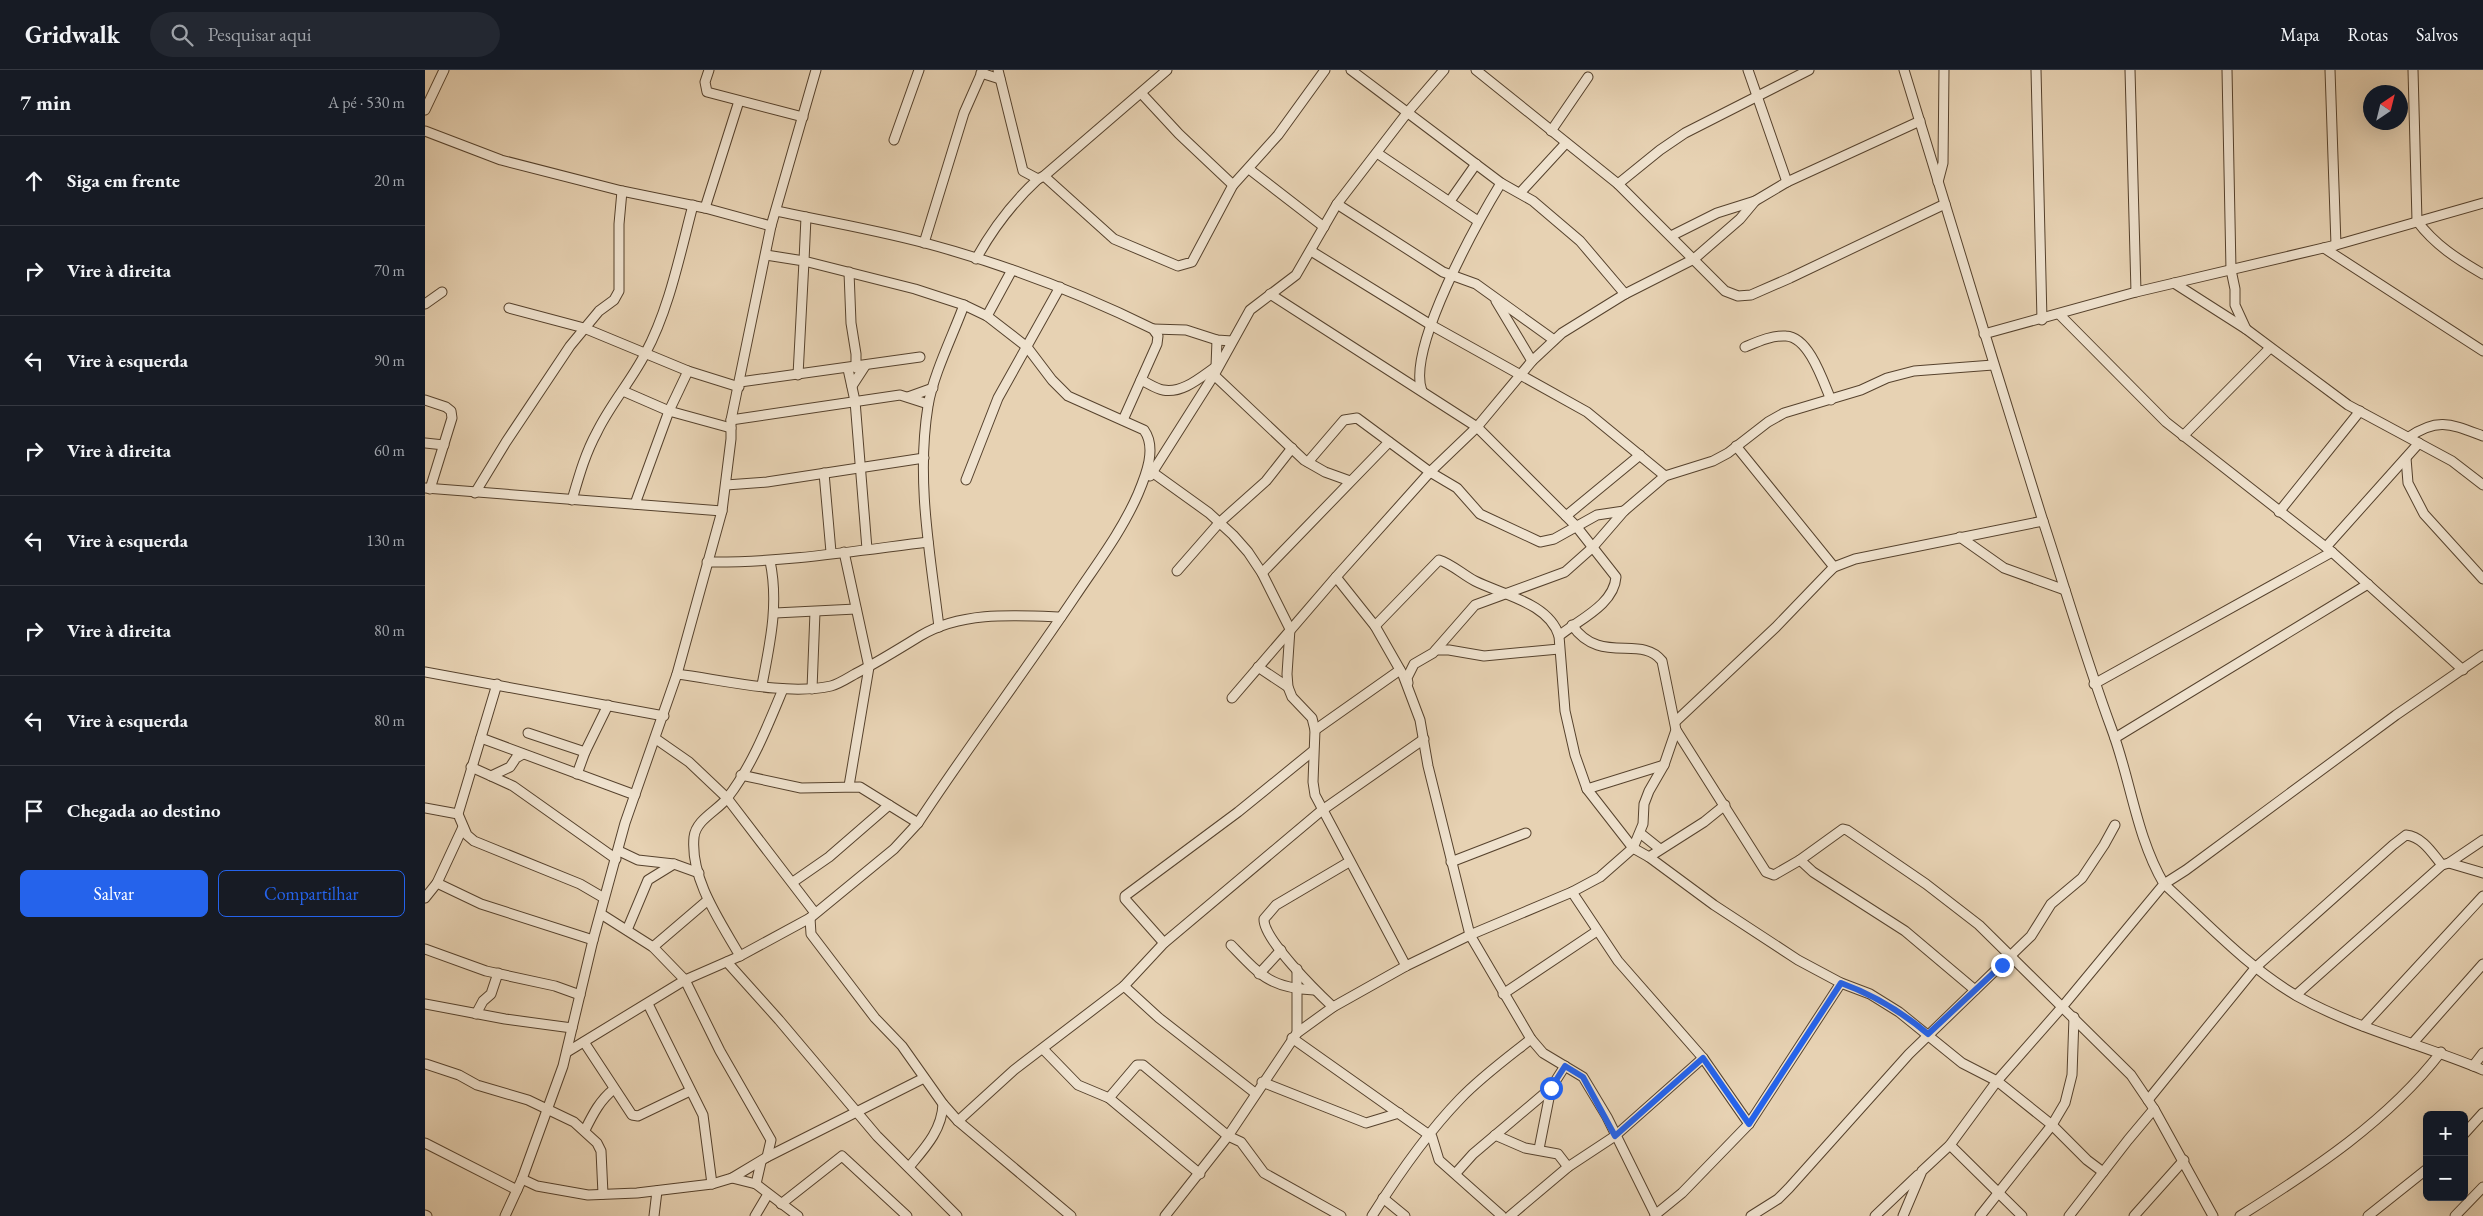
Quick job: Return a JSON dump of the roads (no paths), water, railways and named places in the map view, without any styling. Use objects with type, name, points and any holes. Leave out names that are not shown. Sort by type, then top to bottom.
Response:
[{"type":"street","points":[[425,110],[444,70]]},
{"type":"street","points":[[709,70],[705,82],[707,92],[803,117]]},
{"type":"street","points":[[505,1216],[522,1179],[567,1052],[593,940],[617,855],[635,795],[677,674],[722,511],[731,424],[771,226],[817,70]]},
{"type":"street","points":[[894,140],[919,70]]},
{"type":"street","points":[[975,259],[996,224],[1017,199],[1167,70]]},
{"type":"street","points":[[924,243],[964,113],[982,71],[999,74],[1023,171],[1055,185],[1113,239],[1179,266],[1192,262],[1195,258],[1233,185],[1278,135],[1325,70]]},
{"type":"street","points":[[1351,70],[1501,183],[1520,193],[1579,241],[1625,294]]},
{"type":"street","points":[[567,1052],[685,980],[740,956],[813,916],[894,850],[918,823],[1061,617],[1216,369],[1250,310],[1296,275],[1337,204],[1407,113],[1443,70]]},
{"type":"street","points":[[1477,70],[1618,184],[1725,291],[1738,296],[1751,295],[1790,278],[1945,204]]},
{"type":"street","points":[[1748,70],[1787,182]]},
{"type":"street","points":[[1618,184],[1660,150],[1685,133],[1809,70]]},
{"type":"street","points":[[1904,70],[1993,365],[2095,684],[2115,738],[2141,833],[2153,865],[2164,884],[2256,967],[2296,995],[2363,1026],[2412,1044],[2441,1052],[2483,1070]]},
{"type":"street","points":[[1938,182],[1943,163],[1944,70]]},
{"type":"street","points":[[2036,70],[2042,320]]},
{"type":"street","points":[[2129,70],[2136,292]]},
{"type":"street","points":[[2227,70],[2231,270],[2235,289],[2235,305],[2246,329]]},
{"type":"street","points":[[2330,70],[2336,245]]},
{"type":"street","points":[[2413,70],[2417,221],[2429,237],[2447,253],[2483,274]]},
{"type":"street","points":[[1551,131],[1588,77]]},
{"type":"street","points":[[1141,93],[1179,134],[1233,185]]},
{"type":"street","points":[[705,208],[739,101]]},
{"type":"street","points":[[1671,236],[1717,213],[1755,201],[1787,182],[1920,121]]},
{"type":"street","points":[[425,131],[501,160],[622,191],[705,208],[771,226]]},
{"type":"street","points":[[1520,193],[1566,143]]},
{"type":"street","points":[[1377,153],[1478,221]]},
{"type":"street","points":[[1450,201],[1476,164]]},
{"type":"street","points":[[1054,168],[1055,185]]},
{"type":"street","points":[[1249,169],[1324,227]]},
{"type":"street","points":[[1422,391],[1418,374],[1431,325],[1478,221],[1501,183]]},
{"type":"street","points":[[475,493],[506,442],[583,328],[599,311],[614,300],[619,291],[619,224],[622,191]]},
{"type":"street","points":[[1232,698],[1290,629],[1430,472],[1477,427],[1532,361],[1554,340],[1625,294],[1694,259],[1740,219],[1755,201]]},
{"type":"street","points":[[1984,334],[2042,320],[2136,292],[2336,245],[2483,203]]},
{"type":"street","points":[[1337,204],[1443,272],[1476,284],[1554,340]]},
{"type":"street","points":[[572,500],[584,459],[594,438],[646,354],[674,276],[693,206]]},
{"type":"street","points":[[776,211],[924,243],[1012,270],[1097,302],[1153,329],[1186,330],[1217,340],[1232,341]]},
{"type":"street","points":[[798,375],[806,217]]},
{"type":"street","points":[[2324,248],[2483,351]]},
{"type":"street","points":[[1311,251],[1431,325],[1587,412],[1665,476]]},
{"type":"street","points":[[766,255],[804,261],[915,289],[963,305],[987,316],[1027,347],[1062,391],[1144,430],[1150,438],[1151,449],[1138,495]]},
{"type":"street","points":[[987,316],[1012,270]]},
{"type":"street","points":[[849,272],[851,323],[856,354],[852,368],[852,386],[855,401],[867,549]]},
{"type":"street","points":[[2174,283],[2246,329],[2323,388],[2360,411],[2453,461],[2483,485]]},
{"type":"street","points":[[966,480],[998,398],[1060,287]]},
{"type":"street","points":[[425,304],[442,292]]},
{"type":"street","points":[[1271,294],[1477,427],[1576,526],[1616,577],[1615,584],[1608,598],[1598,608],[1559,636]]},
{"type":"street","points":[[1493,297],[1532,361]]},
{"type":"street","points":[[939,627],[922,490],[928,404],[963,305]]},
{"type":"street","points":[[509,308],[583,328],[688,371],[739,385],[920,357]]},
{"type":"street","points":[[2059,314],[2183,436],[2329,550],[2463,670]]},
{"type":"street","points":[[1123,420],[1157,344],[1157,336],[1153,329]]},
{"type":"street","points":[[1745,347],[1776,336],[1798,339],[1819,371],[1831,400]]},
{"type":"street","points":[[1217,340],[1216,369],[1292,448],[1325,472],[1350,481]]},
{"type":"street","points":[[2183,436],[2271,348]]},
{"type":"street","points":[[856,354],[867,366]]},
{"type":"street","points":[[1408,688],[1407,678],[1415,664],[1436,650],[1475,606],[1557,577],[1592,548],[1624,510],[1665,476],[1713,461],[1768,422],[1784,413],[1831,400],[1887,378],[1914,371],[1993,365]]},
{"type":"street","points":[[852,386],[867,366]]},
{"type":"street","points":[[1141,380],[1163,390],[1175,390],[1194,382],[1216,369]]},
{"type":"street","points":[[635,504],[669,411],[688,371]]},
{"type":"street","points":[[908,397],[933,388]]},
{"type":"street","points":[[623,390],[669,411],[731,424],[855,401],[899,395],[928,404]]},
{"type":"street","points":[[425,400],[446,407],[451,411],[452,418],[427,489],[722,511]]},
{"type":"street","points":[[2279,512],[2360,411]]},
{"type":"street","points":[[1309,462],[1344,420],[1357,418],[1430,472],[1457,488],[1480,514],[1489,520],[1540,542],[1554,539],[1597,515],[1624,510]]},
{"type":"street","points":[[2409,437],[2425,426],[2435,424],[2453,426],[2483,436]]},
{"type":"street","points":[[1262,573],[1389,442]]},
{"type":"street","points":[[425,443],[444,445]]},
{"type":"street","points":[[2095,684],[2329,550],[2419,443]]},
{"type":"street","points":[[1736,446],[1834,567]]},
{"type":"street","points":[[1177,571],[1219,523],[1266,481],[1292,448]]},
{"type":"street","points":[[1566,516],[1640,455]]},
{"type":"street","points":[[725,485],[767,482],[924,458]]},
{"type":"street","points":[[2406,458],[2408,483],[2424,514],[2435,529],[2483,579]]},
{"type":"street","points":[[1152,472],[1219,523],[1248,552],[1262,573],[1290,629],[1288,687],[1293,697],[1312,718],[1315,730],[1313,751],[1315,796],[1321,811],[1406,966]]},
{"type":"street","points":[[824,473],[831,552]]},
{"type":"street","points":[[1165,1216],[1200,1174],[1228,1136],[1262,1082],[1295,1035],[1333,1007],[1406,966],[1470,935],[1572,892],[1600,877],[1633,848],[1640,834],[1647,798],[1664,765],[1676,726],[1834,567],[1855,559],[2043,521]]},
{"type":"street","points":[[1960,537],[2004,568],[2065,590]]},
{"type":"street","points":[[707,562],[770,561],[831,552],[928,542]]},
{"type":"street","points":[[844,552],[869,667],[849,786]]},
{"type":"street","points":[[1375,626],[1439,560],[1476,582],[1526,603],[1549,618],[1555,625],[1559,636],[1565,711],[1575,755],[1587,789],[1633,848],[1649,856],[1713,905],[1798,960],[1841,983],[1870,994],[1899,1012],[1962,1063],[1997,1081],[2052,1125],[2087,1160],[2103,1172]]},
{"type":"street","points":[[762,685],[775,613],[774,585],[770,561]]},
{"type":"street","points":[[1336,577],[1375,626],[1400,670],[1420,720],[1428,766],[1470,935],[1531,1039],[1543,1053],[1583,1077],[1656,1215],[1682,1193],[1749,1124],[1841,983]]},
{"type":"street","points":[[2115,738],[2367,584]]},
{"type":"street","points":[[775,613],[855,609]]},
{"type":"street","points":[[812,689],[815,612]]},
{"type":"street","points":[[677,674],[783,689],[812,689],[834,685],[951,622],[1016,615],[1061,617]]},
{"type":"street","points":[[1572,625],[1580,637],[1599,647],[1646,650],[1658,656],[1662,662],[1668,697],[1676,726],[1766,872],[1774,875],[1800,860],[1843,829],[1852,832],[1963,912],[2074,1016],[2131,1074],[2184,1160],[2213,1216]]},
{"type":"street","points":[[1436,650],[1449,650],[1484,656],[1559,649]]},
{"type":"street","points":[[1875,1216],[1950,1145],[1997,1081],[2063,1006],[2164,884],[2186,870],[2396,715],[2483,655]]},
{"type":"street","points":[[1258,667],[1288,687]]},
{"type":"street","points":[[1315,730],[1400,670]]},
{"type":"street","points":[[425,672],[664,716]]},
{"type":"street","points":[[497,684],[458,814],[467,836],[580,884],[605,898]]},
{"type":"street","points":[[740,956],[708,900],[699,873],[694,835],[703,821],[727,798],[771,719],[783,689]]},
{"type":"street","points":[[577,774],[607,705]]},
{"type":"street","points":[[528,733],[585,752]]},
{"type":"street","points":[[481,738],[635,795]]},
{"type":"street","points":[[656,739],[689,762],[727,798],[793,882],[813,916],[811,934],[869,1010],[901,1046],[943,1104],[958,1121],[1071,1216]]},
{"type":"street","points":[[958,1121],[1014,1070],[1124,986],[1164,942],[1321,811],[1424,739]]},
{"type":"street","points":[[1164,942],[1125,899],[1125,896],[1239,812],[1313,751]]},
{"type":"street","points":[[491,776],[510,767],[516,758],[523,754]]},
{"type":"street","points":[[1587,789],[1664,765]]},
{"type":"street","points":[[471,767],[520,790],[617,855],[638,860],[674,864],[699,873]]},
{"type":"street","points":[[741,775],[801,788],[860,787],[918,823]]},
{"type":"street","points":[[793,882],[829,857],[889,805]]},
{"type":"street","points":[[1649,856],[1703,822],[1725,805]]},
{"type":"street","points":[[425,808],[458,814]]},
{"type":"street","points":[[1751,1216],[1778,1199],[1789,1188],[1928,1034],[2031,936],[2051,904],[2082,878],[2115,825]]},
{"type":"street","points":[[425,898],[437,883],[463,827]]},
{"type":"street","points":[[1451,862],[1526,833]]},
{"type":"street","points":[[1640,834],[1659,849]]},
{"type":"street","points":[[2148,1100],[2256,967],[2362,870],[2406,835],[2420,840],[2446,864],[2483,873]]},
{"type":"street","points":[[2296,995],[2446,864],[2483,840]]},
{"type":"street","points":[[1800,860],[1813,872],[1905,931],[1975,990]]},
{"type":"street","points":[[1333,1007],[1314,990],[1270,938],[1263,925],[1268,912],[1276,905],[1349,862]]},
{"type":"street","points":[[627,930],[649,880],[674,864]]},
{"type":"street","points":[[437,883],[481,904],[593,940]]},
{"type":"street","points":[[1572,892],[1618,961],[1703,1058],[1749,1124]]},
{"type":"street","points":[[2363,1026],[2483,896]]},
{"type":"street","points":[[653,947],[708,900]]},
{"type":"street","points":[[601,914],[653,947],[685,980],[719,1051],[771,1140],[756,1184]]},
{"type":"street","points":[[1503,994],[1597,931]]},
{"type":"street","points":[[1231,945],[1259,974],[1273,983],[1298,989],[1314,990]]},
{"type":"street","points":[[425,950],[486,971],[555,986],[580,995]]},
{"type":"street","points":[[1259,974],[1281,950]]},
{"type":"street","points":[[727,962],[779,1020],[877,1136],[957,1216]]},
{"type":"street","points":[[2412,1044],[2483,964]]},
{"type":"street","points":[[1295,1035],[1298,989],[1297,969]]},
{"type":"street","points":[[476,1014],[483,1002],[491,994],[498,973]]},
{"type":"street","points":[[1124,986],[1159,1018],[1255,1093]]},
{"type":"street","points":[[425,1004],[476,1014],[572,1028]]},
{"type":"street","points":[[648,1004],[705,1124],[712,1184]]},
{"type":"street","points":[[1980,1216],[2052,1125],[2065,1103],[2072,1076],[2074,1016]]},
{"type":"street","points":[[1295,1035],[1432,1137],[1439,1160],[1456,1173],[1502,1216]]},
{"type":"street","points":[[1372,1216],[1429,1135],[1461,1098],[1531,1039]]},
{"type":"street","points":[[585,1042],[632,1115],[638,1116],[690,1092]]},
{"type":"street","points":[[1043,1048],[1078,1085],[1109,1098],[1200,1174]]},
{"type":"street","points":[[2240,1216],[2299,1178],[2365,1129],[2407,1092],[2441,1052]]},
{"type":"street","points":[[2473,1066],[2483,1053]]},
{"type":"street","points":[[1510,1216],[1568,1167],[1615,1136],[1703,1058]]},
{"type":"street","points":[[425,1064],[459,1075],[477,1086],[528,1100],[574,1122],[585,1130],[601,1151],[603,1194]]},
{"type":"street","points":[[1109,1098],[1137,1065],[1140,1064],[1153,1072],[1228,1136],[1241,1142],[1264,1173],[1341,1216]]},
{"type":"street","points":[[1456,1173],[1473,1154],[1551,1088],[1565,1066]]},
{"type":"street","points":[[522,1179],[537,1186],[588,1195],[657,1191],[712,1184],[732,1178],[924,1078]]},
{"type":"street","points":[[1262,1082],[1366,1123],[1399,1113]]},
{"type":"street","points":[[1539,1149],[1551,1088]]},
{"type":"street","points":[[585,1130],[595,1110],[605,1097],[615,1089]]},
{"type":"street","points":[[909,1167],[927,1146],[939,1126],[942,1119],[943,1104]]},
{"type":"street","points":[[2073,1214],[2103,1172],[2154,1109]]},
{"type":"street","points":[[2468,1130],[2483,1114]]},
{"type":"street","points":[[1495,1135],[1518,1146],[1558,1154],[1568,1167]]},
{"type":"street","points":[[425,1143],[517,1190]]},
{"type":"street","points":[[1950,1145],[2022,1216]]},
{"type":"street","points":[[781,1204],[842,1156],[907,1216]]},
{"type":"street","points":[[2134,1216],[2184,1160]]},
{"type":"street","points":[[1903,1216],[1922,1170]]},
{"type":"street","points":[[2368,1216],[2423,1172]]},
{"type":"street","points":[[732,1178],[756,1184],[798,1216]]},
{"type":"street","points":[[2455,1216],[2483,1187]]},
{"type":"street","points":[[654,1216],[657,1191]]},
{"type":"street","points":[[755,1216],[768,1194]]},
{"type":"street","points":[[1383,1198],[1405,1216]]}]
